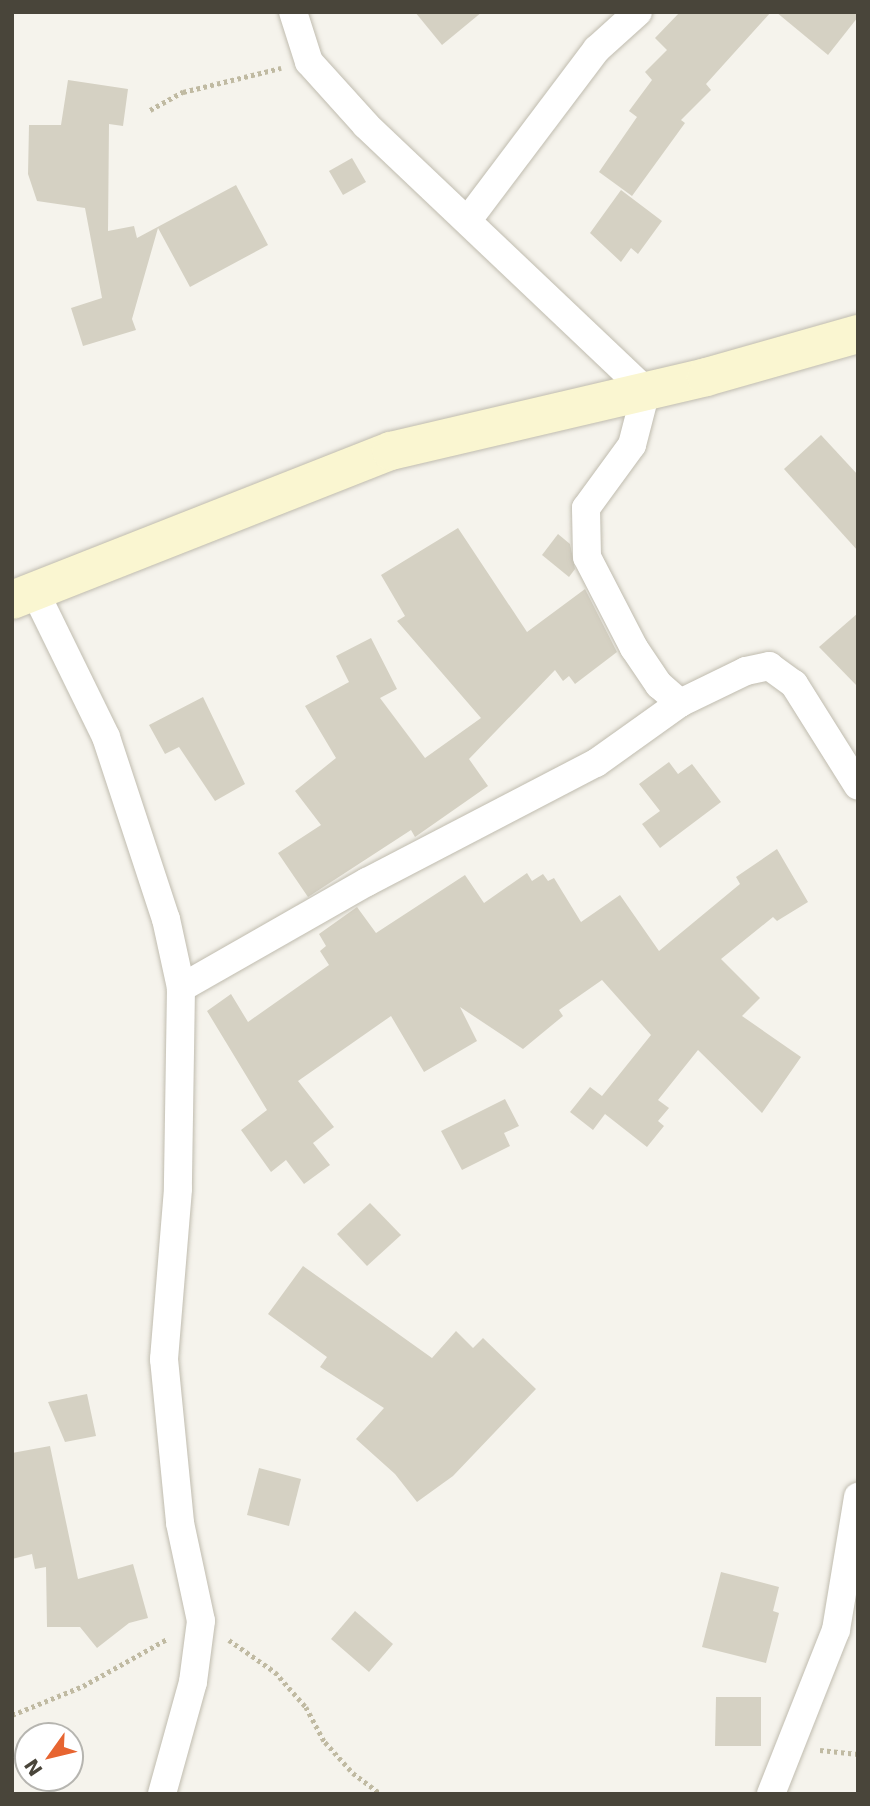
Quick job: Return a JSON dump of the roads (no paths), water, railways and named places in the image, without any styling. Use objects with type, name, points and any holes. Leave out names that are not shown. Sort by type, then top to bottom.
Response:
[{"type":"street","points":[[293,12],[309,62],[366,125],[646,391]]},
{"type":"street","points":[[468,220],[597,49],[638,12]]},
{"type":"street","points":[[162,1794],[193,1682],[201,1621],[180,1523],[164,1359],[178,1189],[181,988],[166,919],[106,737],[24,596],[391,451],[646,391],[858,334]]},
{"type":"street","points":[[646,391],[632,445],[586,508],[587,558],[635,648],[659,685],[680,703]]},
{"type":"street","points":[[181,988],[367,882],[596,763],[680,703],[746,671],[768,666],[794,684],[858,786]]},
{"type":"street","points":[[771,1794],[836,1630],[858,1497]]}]
